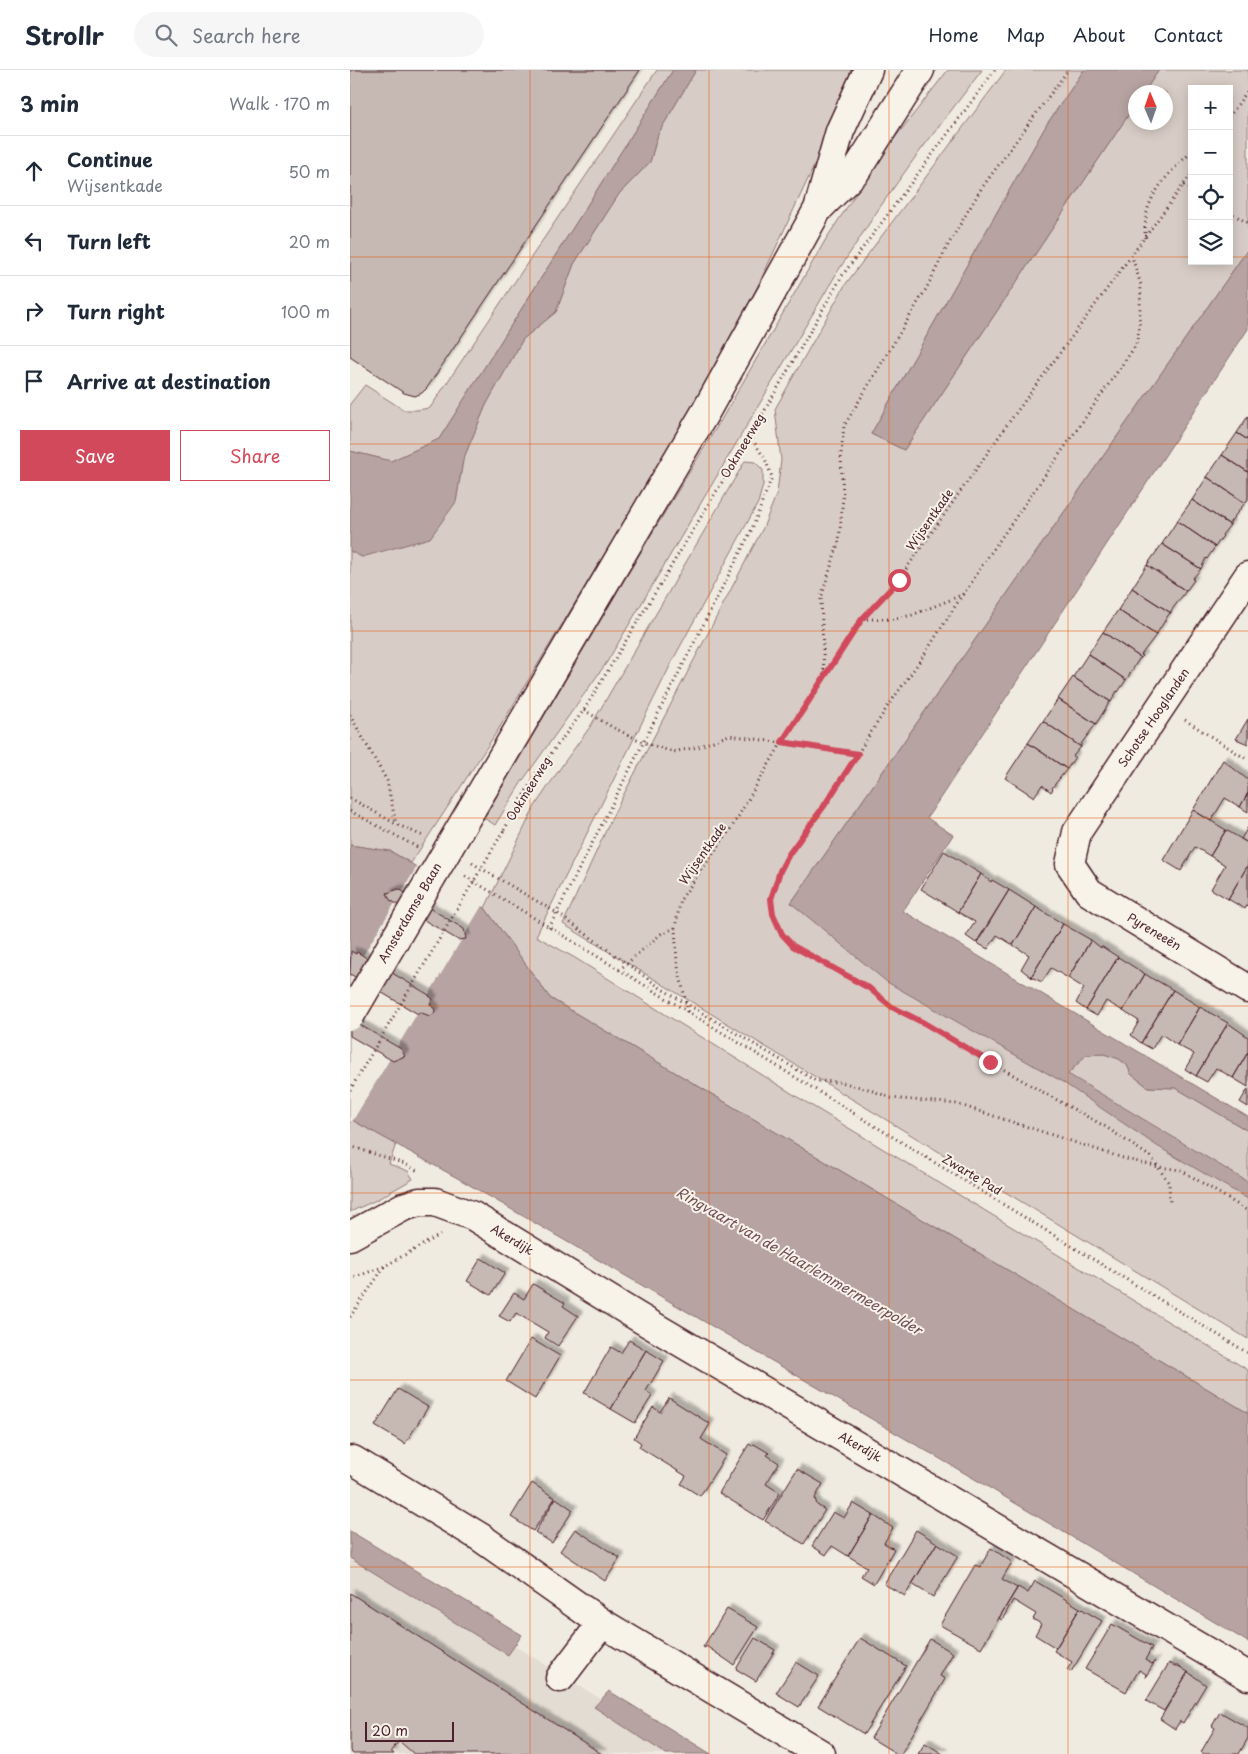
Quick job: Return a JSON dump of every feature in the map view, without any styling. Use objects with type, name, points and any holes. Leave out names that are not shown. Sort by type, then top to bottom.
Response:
[{"type":"street","points":[[818,209],[840,131],[868,70]]},
{"type":"street","points":[[818,209],[856,171],[920,70]]},
{"type":"street","name":"Amsterdamse Baan","points":[[350,1016],[706,411],[818,209]]},
{"type":"street","name":"Schotse Hooglanden","points":[[1070,864],[1077,832],[1163,706],[1248,576]]},
{"type":"street","name":"Pyreneeën","points":[[1070,864],[1089,892],[1248,989]]},
{"type":"street","name":"Akerdijk","points":[[350,1236],[403,1207],[420,1202],[435,1202],[473,1216],[638,1316],[1248,1676]]},
{"type":"street","points":[[353,1460],[480,1537],[602,1623],[821,1754]]},
{"type":"street","points":[[560,1678],[602,1623]]},
{"type":"path","name":"Ookmeerweg","points":[[350,1090],[537,772],[584,710],[750,436],[842,276],[995,70]]},
{"type":"path","points":[[824,676],[821,598],[839,540],[843,497],[841,454],[844,426],[921,297],[948,245],[982,189],[1068,70]]},
{"type":"path","points":[[1233,112],[1248,90]]},
{"type":"path","points":[[1145,239],[1149,204],[1156,190],[1188,155]]},
{"type":"path","name":"Wijsentkade","points":[[687,1012],[676,962],[675,928],[681,899],[732,827],[782,742],[862,619],[899,580],[1007,425],[1191,175]]},
{"type":"path","points":[[1184,185],[1188,188]]},
{"type":"path","points":[[1233,214],[1248,222]]},
{"type":"path","points":[[1132,256],[1141,285],[1139,331],[1136,345],[983,564],[824,806],[789,854],[780,871],[771,899],[773,914],[782,934],[793,946],[869,988],[892,1007],[924,1023],[1106,1127],[1152,1158],[1169,1183],[1170,1202]]},
{"type":"path","points":[[548,928],[752,529],[772,477],[750,436]]},
{"type":"path","points":[[862,619],[895,619],[912,615],[963,594]]},
{"type":"path","points":[[1163,706],[1248,760]]},
{"type":"path","points":[[584,710],[612,727],[643,742],[673,752],[698,747],[729,735],[858,754]]},
{"type":"path","points":[[350,715],[387,781],[396,824]]},
{"type":"path","points":[[350,798],[396,824],[426,837]]},
{"type":"path","points":[[350,811],[418,848]]},
{"type":"path","points":[[497,877],[557,913],[662,988],[816,1081],[841,1082],[868,1088],[891,1098],[957,1104],[1102,1152],[1159,1167],[1181,1170],[1248,1211]]},
{"type":"path","name":"Zwarte Pad","points":[[490,891],[1248,1353]]},
{"type":"path","points":[[619,970],[661,934],[675,928]]},
{"type":"path","points":[[350,1280],[385,1266],[473,1216]]},
{"type":"path","points":[[350,1317],[385,1266]]},
{"type":"shaded area","points":[[657,70],[673,70],[439,439],[391,461],[350,451],[350,404],[365,385],[404,410],[430,408]]},
{"type":"shaded area","points":[[696,70],[859,70],[727,352],[498,730],[411,863],[390,851],[350,845],[350,551],[362,557],[456,502],[463,460],[486,405],[523,339],[556,312],[574,264],[619,194],[650,162],[658,134]]},
{"type":"shaded area","points":[[948,70],[982,70],[914,159],[838,271],[607,662],[521,783],[495,825],[484,818],[721,420],[826,239],[880,157]]},
{"type":"shaded area","points":[[1006,70],[1084,70],[1047,124],[871,434],[904,450],[1128,115],[1128,130],[1173,130],[1173,85],[1149,85],[1159,70],[1248,70],[1248,249],[791,903],[1068,1074],[1086,1055],[1104,1054],[1119,1059],[1127,1065],[1131,1074],[1148,1087],[1176,1088],[1248,1131],[1248,1339],[563,924],[614,813],[763,528],[777,493],[781,460],[775,409],[845,285]]},
{"type":"shaded area","points":[[745,461],[755,462],[763,470],[763,485],[758,503],[675,656],[536,936],[575,958],[804,1101],[1248,1370],[1248,1413],[550,998],[485,908],[535,806],[590,727]]},
{"type":"shaded area","points":[[350,1119],[396,1144],[389,1164],[408,1171],[413,1179],[350,1212]]},
{"type":"shaded area","points":[[350,1544],[690,1754],[350,1754]]},
{"type":"water","points":[[673,70],[696,70],[658,134],[650,162],[619,194],[574,264],[556,312],[523,339],[486,405],[463,460],[456,502],[430,538],[362,557],[350,551],[350,451],[391,461],[439,439]]},
{"type":"water","points":[[1084,70],[1159,70],[1149,85],[1128,85],[1128,115],[904,450],[871,434],[1047,124]]},
{"type":"water","points":[[1248,249],[1248,329],[927,818],[953,835],[903,911],[1248,1117],[1248,1131],[1176,1088],[1148,1087],[1131,1074],[1127,1065],[1119,1059],[1104,1054],[1086,1055],[1068,1074],[1248,1182],[1248,1199],[1157,1146],[1061,1081],[887,982],[791,903]]},
{"type":"water","name":"Ringvaart van de Haarlemmermeerpolder","points":[[350,845],[390,851],[485,908],[550,998],[1248,1413],[1248,1642],[973,1478],[461,1180],[350,1119]]},
{"type":"water","points":[[350,1531],[522,1635],[508,1655],[350,1558]]},
{"type":"water","points":[[609,1691],[711,1754],[666,1754],[594,1707]]},
{"type":"pier","points":[[418,865],[483,904],[352,1122],[350,1121],[350,977]]},
{"type":"building","points":[[350,70],[640,70],[427,388],[415,396],[404,393],[350,357]]},
{"type":"building","points":[[1248,416],[1248,440],[1237,433]]},
{"type":"building","points":[[1237,433],[1248,440],[1248,472],[1222,455]]},
{"type":"building","points":[[1222,455],[1248,472],[1248,499],[1245,503],[1207,477]]},
{"type":"building","points":[[1207,477],[1245,503],[1230,522],[1230,525],[1192,500]]},
{"type":"building","points":[[1192,500],[1230,525],[1215,547],[1177,521]]},
{"type":"building","points":[[1177,521],[1215,547],[1206,558],[1201,569],[1162,544]]},
{"type":"building","points":[[1162,544],[1201,569],[1192,579],[1194,580],[1186,591],[1147,565]]},
{"type":"building","points":[[1147,565],[1186,591],[1171,613],[1132,588]]},
{"type":"building","points":[[1132,588],[1171,613],[1156,635],[1118,610]]},
{"type":"building","points":[[1118,610],[1156,635],[1141,655],[1141,658],[1103,632]]},
{"type":"building","points":[[1103,632],[1141,658],[1126,680],[1088,654]]},
{"type":"building","points":[[1088,654],[1126,680],[1111,702],[1073,677]]},
{"type":"building","points":[[1073,677],[1111,702],[1096,724],[1058,699]]},
{"type":"building","points":[[1058,699],[1096,724],[1081,744],[1081,747],[1043,721]]},
{"type":"building","points":[[1248,719],[1248,744],[1236,739]]},
{"type":"building","points":[[1043,721],[1081,747],[1073,756],[1075,757],[1067,769],[1028,743]]},
{"type":"building","points":[[1028,743],[1067,769],[1051,792],[1042,785],[1034,797],[1005,778]]},
{"type":"building","points":[[1223,760],[1248,780],[1248,793],[1240,807],[1225,798],[1211,821],[1193,810]]},
{"type":"building","points":[[1248,793],[1248,812],[1240,807]]},
{"type":"building","points":[[1193,810],[1226,830],[1210,856],[1195,847],[1181,871],[1163,860]]},
{"type":"building","points":[[1248,827],[1248,843],[1241,839]]},
{"type":"building","points":[[1226,830],[1248,843],[1248,865],[1228,899],[1211,889],[1225,865],[1210,856]]},
{"type":"building","points":[[944,851],[981,874],[958,912],[921,889]]},
{"type":"building","points":[[1248,865],[1248,904],[1245,909],[1228,899]]},
{"type":"building","points":[[981,874],[991,882],[992,880],[1009,890],[976,943],[966,936],[975,922],[958,912]]},
{"type":"building","points":[[399,889],[464,929],[466,939],[458,940],[390,900],[387,893]]},
{"type":"building","points":[[1009,890],[1036,907],[1013,945],[997,935],[988,949],[977,943]]},
{"type":"building","points":[[1036,907],[1063,924],[1031,977],[1021,969],[1029,955],[1013,945]]},
{"type":"building","points":[[1063,924],[1091,940],[1068,978],[1051,968],[1042,982],[1031,977]]},
{"type":"building","points":[[1091,940],[1118,957],[1086,1010],[1076,1003],[1084,988],[1068,978]]},
{"type":"building","points":[[351,951],[356,954],[357,952],[429,995],[433,999],[430,1004],[435,1010],[434,1014],[430,1016],[419,1012],[418,1014],[350,974]]},
{"type":"building","points":[[1118,957],[1145,974],[1123,1011],[1106,1001],[1097,1016],[1086,1010]]},
{"type":"building","points":[[1145,974],[1173,990],[1141,1043],[1131,1035],[1139,1021],[1123,1011]]},
{"type":"building","points":[[1173,990],[1200,1007],[1177,1045],[1161,1034],[1152,1049],[1141,1043]]},
{"type":"building","points":[[1200,1007],[1228,1023],[1196,1076],[1185,1069],[1194,1054],[1177,1045]]},
{"type":"building","points":[[350,1019],[401,1049],[405,1056],[393,1061],[350,1036]]},
{"type":"building","points":[[1228,1023],[1248,1037],[1248,1052],[1233,1078],[1216,1068],[1207,1082],[1196,1076]]},
{"type":"building","points":[[1248,1052],[1248,1087],[1233,1078]]},
{"type":"building","points":[[1248,1089],[1248,1107],[1240,1102]]},
{"type":"building","points":[[481,1258],[505,1273],[491,1295],[467,1281]]},
{"type":"building","points":[[533,1284],[565,1303],[563,1306],[578,1316],[558,1346],[545,1338],[548,1332],[516,1313],[510,1322],[499,1316],[514,1293],[524,1299]]},
{"type":"building","points":[[531,1339],[560,1356],[535,1399],[506,1381]]},
{"type":"building","points":[[629,1340],[646,1350],[611,1409],[584,1393],[611,1347],[621,1353]]},
{"type":"building","points":[[646,1350],[664,1361],[646,1391],[652,1396],[635,1423],[611,1409]]},
{"type":"building","points":[[398,1389],[428,1407],[405,1444],[375,1426]]},
{"type":"building","points":[[669,1398],[710,1424],[701,1439],[726,1455],[700,1496],[681,1484],[686,1476],[639,1447],[641,1443],[634,1438],[653,1407],[660,1412]]},
{"type":"building","points":[[749,1444],[752,1446],[754,1444],[769,1453],[767,1455],[779,1463],[766,1484],[780,1493],[763,1520],[719,1493]]},
{"type":"building","points":[[797,1469],[823,1484],[815,1498],[817,1505],[825,1510],[804,1544],[765,1521]]},
{"type":"building","points":[[532,1483],[555,1498],[533,1531],[511,1517]]},
{"type":"building","points":[[556,1498],[573,1510],[552,1543],[535,1532]]},
{"type":"building","points":[[853,1503],[873,1515],[848,1556],[832,1546],[826,1555],[812,1546],[833,1512],[844,1518]]},
{"type":"building","points":[[873,1515],[893,1528],[884,1543],[894,1549],[874,1584],[861,1576],[867,1567],[848,1556]]},
{"type":"building","points":[[575,1529],[620,1558],[605,1581],[560,1551]]},
{"type":"building","points":[[916,1530],[937,1543],[905,1596],[884,1584]]},
{"type":"building","points":[[937,1543],[958,1556],[933,1597],[912,1584]]},
{"type":"building","points":[[991,1548],[1012,1562],[1002,1579],[1017,1588],[981,1648],[940,1625],[975,1565],[980,1567]]},
{"type":"building","points":[[1035,1581],[1080,1608],[1056,1648],[1035,1635],[1041,1624],[1033,1619],[1036,1614],[1013,1600],[1002,1620],[999,1618],[1018,1587],[1028,1593]]},
{"type":"building","points":[[350,1593],[602,1754],[414,1754],[399,1741],[391,1751],[394,1754],[353,1754],[350,1751]]},
{"type":"building","points":[[1080,1608],[1102,1621],[1071,1672],[1067,1670],[1072,1662],[1054,1651]]},
{"type":"building","points":[[727,1609],[758,1627],[734,1665],[706,1646],[705,1648],[703,1647]]},
{"type":"building","points":[[1112,1624],[1152,1647],[1145,1660],[1152,1664],[1155,1661],[1145,1678],[1146,1674],[1139,1670],[1126,1692],[1085,1669]]},
{"type":"building","points":[[755,1638],[775,1650],[756,1681],[736,1669]]},
{"type":"building","points":[[860,1638],[906,1666],[864,1734],[818,1706]]},
{"type":"building","points":[[930,1639],[953,1653],[940,1676],[945,1679],[901,1754],[897,1754],[871,1738]]},
{"type":"building","points":[[796,1662],[819,1676],[799,1707],[776,1693]]},
{"type":"building","points":[[1169,1663],[1188,1672],[1164,1711],[1146,1701]]},
{"type":"building","points":[[1188,1672],[1206,1685],[1183,1723],[1180,1721],[1175,1729],[1160,1719]]},
{"type":"building","points":[[1220,1712],[1248,1728],[1248,1738],[1239,1754],[1204,1754],[1201,1752],[1215,1728],[1212,1726]]},
{"type":"building","points":[[925,1743],[943,1754],[918,1754]]},
{"type":"route","points":[[899,580],[862,619],[782,742],[858,754],[824,806],[789,854],[780,871],[771,899],[773,914],[782,934],[793,946],[869,988],[892,1007],[924,1023],[990,1062]]}]
